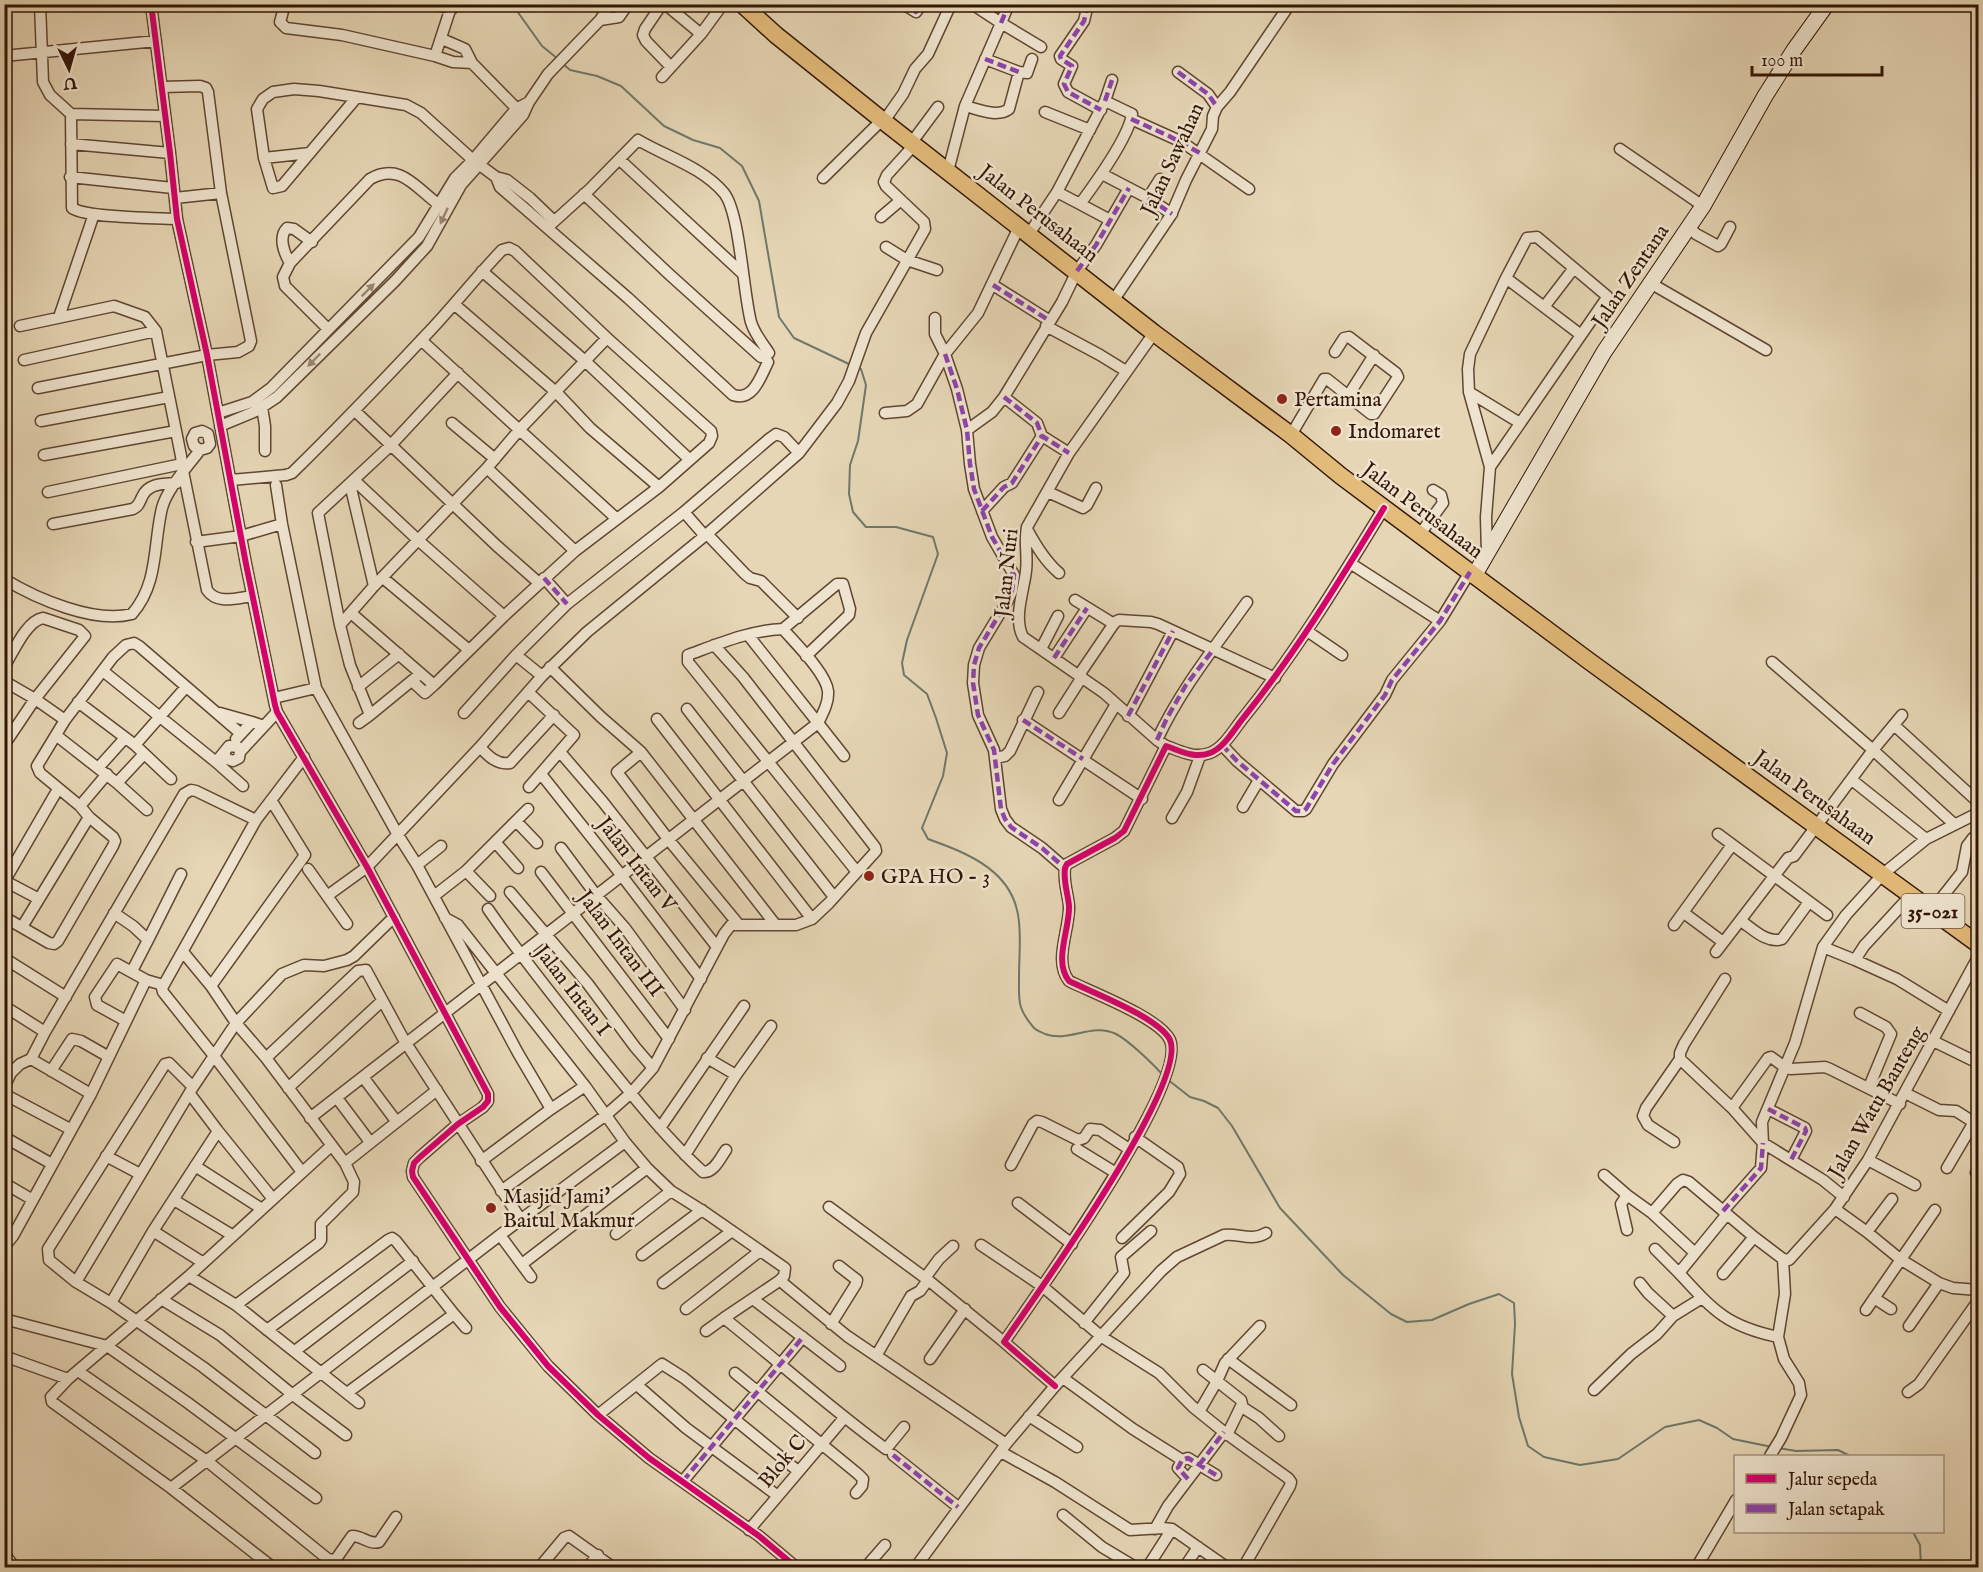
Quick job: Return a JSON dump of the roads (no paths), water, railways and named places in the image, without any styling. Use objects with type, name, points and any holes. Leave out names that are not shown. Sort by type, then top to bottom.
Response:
[{"type":"main road","name":"Jalan Perusahaan","points":[[750,7],[776,35],[1154,333],[1472,574],[1978,944]]},
{"type":"street","points":[[40,4],[43,82],[45,88],[70,114],[72,208],[94,214],[177,219]]},
{"type":"street","points":[[151,4],[177,219],[207,355],[252,596],[277,712],[367,867],[488,1094],[488,1101],[483,1107],[458,1124],[414,1163],[413,1177],[500,1306],[548,1366],[598,1415],[649,1458],[749,1530],[790,1565]]},
{"type":"street","points":[[285,4],[280,16],[282,26],[286,28],[342,35],[453,62],[472,63]]},
{"type":"street","points":[[433,4],[452,7],[435,56]]},
{"type":"street","points":[[4,579],[66,608],[111,617],[132,614],[147,593],[154,568],[163,506],[183,469],[200,450],[192,443],[193,436],[202,431],[208,434],[219,420],[252,402],[271,388],[385,273],[418,237],[454,178],[520,112],[548,74],[600,20],[611,4]]},
{"type":"street","points":[[600,20],[619,17],[628,4]]},
{"type":"street","points":[[670,66],[643,35],[664,4],[701,34]]},
{"type":"street","points":[[662,77],[701,34],[723,4]]},
{"type":"street","points":[[903,4],[916,12],[922,4]]},
{"type":"street","points":[[823,178],[883,121],[903,94],[915,69],[928,54],[951,4]]},
{"type":"street","points":[[972,4],[1041,47]]},
{"type":"street","points":[[948,171],[965,106],[1010,4]]},
{"type":"street","points":[[1080,204],[1102,174],[1132,114],[1068,92],[1064,84],[1071,66],[1060,56],[1084,21],[1088,4]]},
{"type":"street","name":"Jalan Sawahan","points":[[1113,301],[1172,214],[1186,180],[1212,129],[1213,116],[1217,107],[1230,92],[1290,4]]},
{"type":"street","name":"Jalan Zentana","points":[[1472,574],[1487,555],[1604,352],[1703,206],[1734,148],[1794,50],[1827,4]]},
{"type":"street","points":[[442,39],[465,49],[472,63],[520,112]]},
{"type":"street","points":[[4,56],[156,41]]},
{"type":"street","points":[[985,59],[1027,73],[1032,59]]},
{"type":"street","points":[[965,106],[997,113],[1009,109],[1019,72]]},
{"type":"street","points":[[1178,72],[1208,94],[1217,107]]},
{"type":"street","points":[[885,413],[906,411],[913,407],[945,354],[968,327],[1024,231],[1057,192],[1105,104],[1112,80]]},
{"type":"street","points":[[38,387],[207,355],[237,352],[249,346],[251,341],[221,193],[208,92],[206,88],[200,86],[162,87]]},
{"type":"street","points":[[357,98],[282,186],[277,189],[272,187],[264,158],[257,109],[263,99],[273,92],[294,89],[357,98],[406,105],[421,113],[473,160],[496,177],[500,187],[520,196],[733,395],[741,397],[752,392],[766,358],[751,324],[733,213],[725,194],[711,181],[694,169],[638,140],[585,194],[551,224]]},
{"type":"street","points":[[327,896],[367,867],[480,747],[550,667],[587,632],[706,535],[799,453],[837,403],[849,381],[866,333],[926,227],[924,222],[886,186],[884,179],[938,107]]},
{"type":"street","points":[[1045,112],[1090,130]]},
{"type":"street","points":[[70,114],[165,116]]},
{"type":"street","points":[[1131,119],[1169,135],[1200,153],[1249,189]]},
{"type":"street","points":[[71,144],[170,153]]},
{"type":"street","points":[[1620,150],[1703,206]]},
{"type":"street","points":[[264,158],[310,153]]},
{"type":"street","points":[[219,420],[262,407],[290,385],[395,281],[427,246],[462,185],[473,160]]},
{"type":"street","points":[[620,160],[742,273]]},
{"type":"street","points":[[328,329],[285,286],[283,277],[290,263],[370,180],[385,172],[400,174],[438,204]]},
{"type":"street","points":[[1102,174],[1148,198],[1172,214]]},
{"type":"street","points":[[70,177],[174,193],[221,193]]},
{"type":"street","points":[[1148,198],[1160,179]]},
{"type":"street","points":[[967,430],[992,412],[1004,397],[1077,271],[1129,188]]},
{"type":"street","points":[[1057,192],[1110,220]]},
{"type":"street","points":[[585,194],[670,275],[766,358]]},
{"type":"street","points":[[881,217],[901,200]]},
{"type":"street","points":[[59,317],[94,214]]},
{"type":"street","points":[[1689,227],[1696,234],[1718,246],[1730,227]]},
{"type":"street","points":[[290,263],[285,254],[282,237],[286,228],[294,229],[312,242]]},
{"type":"street","points":[[1487,555],[1486,517],[1490,466],[1469,392],[1470,354],[1527,238],[1537,237],[1607,296],[1490,466]]},
{"type":"street","points":[[886,247],[907,260],[937,270]]},
{"type":"street","points":[[231,480],[292,473],[355,411],[502,250],[512,248],[607,338],[711,431],[712,439],[709,443],[659,488],[575,551],[434,685],[416,677],[399,654],[351,613]]},
{"type":"street","points":[[1544,307],[1574,268]]},
{"type":"street","points":[[482,271],[585,361],[689,459]]},
{"type":"street","points":[[385,273],[395,281]]},
{"type":"street","points":[[1506,278],[1581,335]]},
{"type":"street","points":[[1652,284],[1766,350]]},
{"type":"street","points":[[993,285],[1048,324],[1126,371]]},
{"type":"street","points":[[454,304],[556,393],[590,428],[659,488]]},
{"type":"street","points":[[20,326],[114,306],[145,317],[156,331],[207,590],[211,596],[221,599],[252,596]]},
{"type":"street","points":[[935,318],[935,334],[945,354],[957,389],[967,430],[972,480],[992,537],[1014,575],[1017,591],[1008,600],[979,648],[974,665],[973,683],[978,715],[997,758],[999,799],[1005,819],[1011,827],[1042,848],[1065,868],[1069,905],[1063,968],[1069,981],[1142,1016],[1161,1029],[1169,1038],[1172,1049],[1171,1063],[1164,1083],[1116,1173],[1072,1244],[1004,1342]]},
{"type":"street","points":[[24,360],[156,331]]},
{"type":"street","name":"Jalan Nuri","points":[[1154,333],[1069,453],[1027,529],[1026,571],[1017,591],[1020,631],[1023,637],[1080,676],[1162,743]]},
{"type":"street","points":[[1291,435],[1324,379],[1371,414],[1376,412],[1398,375],[1347,336],[1335,352]]},
{"type":"street","points":[[340,625],[607,338]]},
{"type":"street","points":[[421,340],[617,519]]},
{"type":"street","points":[[1348,396],[1374,355]]},
{"type":"street","points":[[370,715],[350,665],[318,513],[390,446],[458,373]]},
{"type":"street","points":[[282,376],[290,385]]},
{"type":"street","points":[[1469,392],[1520,423]]},
{"type":"street","points":[[42,420],[169,397]]},
{"type":"street","points":[[1004,397],[1037,423],[1042,436],[1069,453]]},
{"type":"street","points":[[262,407],[265,451]]},
{"type":"street","points":[[355,411],[452,504],[567,604]]},
{"type":"street","points":[[452,423],[495,459]]},
{"type":"street","points":[[44,455],[176,431]]},
{"type":"street","points":[[464,713],[516,655],[567,604],[684,512],[773,436],[776,434],[784,437],[799,453]]},
{"type":"street","points":[[982,511],[1004,487],[1012,483],[1042,436]]},
{"type":"street","points":[[487,468],[575,551]]},
{"type":"street","points":[[48,492],[183,469]]},
{"type":"street","points":[[352,482],[504,616]]},
{"type":"street","points":[[352,482],[374,586]]},
{"type":"street","points":[[53,524],[133,509],[138,507],[142,495],[148,489],[155,485],[177,483]]},
{"type":"street","points":[[276,485],[316,688],[417,865],[551,1109]]},
{"type":"street","points":[[1048,492],[1083,508],[1096,488]]},
{"type":"street","points":[[1420,534],[1443,503],[1441,495],[1433,490]]},
{"type":"street","points":[[1162,743],[1196,756],[1216,750],[1222,745],[1275,678],[1307,632],[1384,508]]},
{"type":"street","points":[[684,512],[750,578],[761,581],[798,618]]},
{"type":"street","points":[[196,542],[241,536],[282,524]]},
{"type":"street","points":[[1027,529],[1041,553],[1059,573]]},
{"type":"street","points":[[1350,563],[1440,621]]},
{"type":"street","points":[[1222,745],[1296,811],[1306,809],[1334,764],[1385,695],[1392,680],[1440,621],[1472,574]]},
{"type":"street","points":[[383,578],[469,650]]},
{"type":"street","points":[[806,656],[849,615],[850,609],[843,584],[837,584],[783,629],[748,635],[714,645],[688,656],[688,662],[857,872]]},
{"type":"street","points":[[1075,600],[1114,624]]},
{"type":"street","points":[[1065,868],[1124,831],[1142,799],[1162,743],[1167,718],[1186,685],[1247,602]]},
{"type":"street","points":[[1054,658],[1087,608]]},
{"type":"street","points":[[1041,649],[1058,616]]},
{"type":"street","points":[[4,667],[24,634],[39,618],[84,633],[85,639],[35,699],[4,745]]},
{"type":"street","points":[[1059,713],[1080,676],[1114,624],[1119,620],[1151,622],[1275,678]]},
{"type":"street","points":[[310,1118],[818,723],[826,704],[828,690],[823,678],[783,629]]},
{"type":"street","points":[[1128,716],[1173,631]]},
{"type":"street","points":[[1307,632],[1342,654]]},
{"type":"street","points":[[748,635],[844,756]]},
{"type":"street","points":[[4,917],[54,944],[115,842],[113,837],[40,773],[37,766],[78,702],[126,645],[135,643],[240,733]]},
{"type":"street","points":[[501,1191],[606,1115],[631,1094],[653,1068],[724,934],[731,925],[796,925],[812,919],[873,857],[876,851],[743,677],[714,645]]},
{"type":"street","points":[[358,687],[399,654]]},
{"type":"street","points":[[516,655],[542,676]]},
{"type":"street","points":[[1772,662],[1954,824]]},
{"type":"street","points":[[550,667],[641,752],[775,924]]},
{"type":"street","points":[[103,671],[161,717],[228,757],[243,786]]},
{"type":"street","points":[[359,723],[416,677]]},
{"type":"street","points":[[4,681],[65,720]]},
{"type":"street","points":[[135,746],[186,687]]},
{"type":"street","points":[[274,698],[316,688]]},
{"type":"street","points":[[528,692],[574,735],[529,787]]},
{"type":"street","points":[[997,758],[1005,756],[1010,751],[1038,692]]},
{"type":"street","points":[[78,702],[135,746],[171,778]]},
{"type":"street","points":[[1059,800],[1116,704]]},
{"type":"street","points":[[687,709],[834,897]]},
{"type":"street","points":[[216,712],[264,726]]},
{"type":"street","points":[[228,757],[277,712]]},
{"type":"street","points":[[480,747],[501,764],[510,763],[554,715]]},
{"type":"street","points":[[1716,952],[1788,858],[1787,852],[1852,780],[1902,715]]},
{"type":"street","points":[[657,719],[812,919]]},
{"type":"street","points":[[1023,720],[1142,799]]},
{"type":"street","points":[[228,757],[240,733],[252,722]]},
{"type":"street","points":[[1894,725],[1978,802]]},
{"type":"street","points":[[57,736],[117,783],[147,810]]},
{"type":"street","points":[[80,807],[125,738]]},
{"type":"street","points":[[560,752],[603,802],[717,947]]},
{"type":"street","points":[[641,752],[617,772],[668,839],[739,925]]},
{"type":"street","points":[[117,783],[144,754]]},
{"type":"street","points":[[1172,818],[1186,792],[1200,756]]},
{"type":"street","points":[[302,1173],[163,992],[163,985],[256,820],[304,757]]},
{"type":"street","name":"Jalan Intan V","points":[[541,774],[701,979]]},
{"type":"street","points":[[1243,807],[1259,780]]},
{"type":"street","points":[[1852,780],[1926,839]]},
{"type":"street","points":[[39,899],[5,882],[58,789]]},
{"type":"street","points":[[4,1087],[11,1073],[20,1064],[31,1059],[184,794],[191,790],[199,792],[256,820]]},
{"type":"street","points":[[211,986],[305,855],[271,800]]},
{"type":"street","points":[[434,896],[466,871],[528,809]]},
{"type":"street","points":[[1679,1273],[1761,1168],[1766,1144],[1762,1122],[1770,1110],[1788,1069],[1826,949],[1846,915],[1926,839],[1978,813]]},
{"type":"street","points":[[22,927],[89,817]]},
{"type":"street","points":[[517,822],[537,843]]},
{"type":"street","points":[[1718,834],[1827,915]]},
{"type":"street","points":[[1932,910],[1962,872],[1967,846],[1973,838]]},
{"type":"street","points":[[496,843],[518,868]]},
{"type":"street","points":[[1674,925],[1732,844]]},
{"type":"street","points":[[417,865],[441,846]]},
{"type":"street","points":[[561,848],[596,895],[625,928],[685,1010]]},
{"type":"street","points":[[308,869],[347,924]]},
{"type":"street","points":[[466,871],[489,896]]},
{"type":"street","name":"Jalan Intan III","points":[[541,872],[669,1039]]},
{"type":"street","points":[[132,971],[181,874]]},
{"type":"street","points":[[510,892],[653,1068]]},
{"type":"street","points":[[1855,960],[1864,946],[1911,895]]},
{"type":"street","points":[[1741,921],[1768,940],[1776,941],[1782,939],[1809,902]]},
{"type":"street","name":"Jalan Intan I","points":[[488,909],[520,955],[631,1094],[685,1155],[706,1173],[711,1172],[726,1150]]},
{"type":"street","points":[[114,913],[148,940]]},
{"type":"street","points":[[1684,914],[1724,942]]},
{"type":"street","points":[[76,1282],[192,1090],[237,1023],[282,974],[304,965],[324,966],[347,960],[394,917]]},
{"type":"street","points":[[445,917],[458,925],[647,1168],[671,1191],[785,1268],[779,1281],[706,1331]]},
{"type":"street","points":[[1826,949],[1897,980],[1949,1011]]},
{"type":"street","points":[[183,952],[345,1163],[354,1182],[353,1192],[321,1224],[321,1240],[236,1305]]},
{"type":"street","name":"Jalan Watu Banteng","points":[[1788,1258],[1835,1209],[1868,1160],[1978,957]]},
{"type":"street","points":[[4,958],[66,997]]},
{"type":"street","points":[[126,1021],[97,1005],[94,1000],[117,964],[146,980],[163,985]]},
{"type":"street","points":[[266,1058],[358,971],[366,970],[407,1043],[521,1220]]},
{"type":"street","points":[[1674,1142],[1648,1125],[1643,1116],[1646,1108],[1680,1059],[1684,1044],[1725,979]]},
{"type":"street","points":[[4,1247],[9,1234],[33,1200],[91,1094],[146,980]]},
{"type":"street","points":[[288,1088],[382,1001]]},
{"type":"street","points":[[4,1006],[45,1032]]},
{"type":"street","points":[[660,1128],[744,1006]]},
{"type":"street","points":[[1860,1013],[1886,1027],[1891,1034],[1869,1088]]},
{"type":"street","points":[[685,1155],[736,1075],[771,1026]]},
{"type":"street","points":[[51,1071],[72,1039],[81,1041],[108,1057]]},
{"type":"street","points":[[1933,1041],[1978,1063]]},
{"type":"street","points":[[1732,1108],[1771,1057],[1788,1069],[1824,1067],[1900,1104]]},
{"type":"street","points":[[707,1058],[736,1075]]},
{"type":"street","points":[[31,1059],[91,1094]]},
{"type":"street","points":[[1680,1059],[1766,1144],[1823,1180],[1844,1197]]},
{"type":"street","points":[[273,1199],[218,1131],[192,1090],[169,1063],[165,1064],[48,1248],[49,1260],[76,1282],[111,1303],[203,1367],[315,1453]]},
{"type":"street","points":[[363,1077],[396,1121]]},
{"type":"street","points":[[481,1161],[585,1086]]},
{"type":"street","points":[[345,1163],[437,1090]]},
{"type":"street","points":[[1905,1093],[1939,1110],[1956,1111],[1976,1123],[1947,1168]]},
{"type":"street","points":[[4,1094],[70,1129]]},
{"type":"street","points":[[337,1098],[370,1142]]},
{"type":"street","points":[[1770,1110],[1806,1131],[1791,1160]]},
{"type":"street","points":[[1011,1165],[1033,1124],[1037,1121],[1078,1140],[1084,1138],[1090,1130],[1096,1129],[1129,1149]]},
{"type":"street","points":[[111,1303],[153,1231],[218,1131]]},
{"type":"street","points":[[4,1137],[52,1164]]},
{"type":"street","points":[[1122,1238],[1169,1192],[1180,1174],[1178,1167],[1135,1137]]},
{"type":"street","points":[[171,1488],[500,1235],[625,1142]]},
{"type":"street","points":[[271,1566],[171,1488],[52,1402],[51,1396],[189,1276],[331,1146]]},
{"type":"street","points":[[1077,1149],[1116,1173]]},
{"type":"street","points":[[106,1156],[140,1174]]},
{"type":"street","points":[[1868,1160],[1915,1185]]},
{"type":"street","points":[[195,1166],[262,1209]]},
{"type":"street","points":[[522,1264],[647,1168]]},
{"type":"street","points":[[1604,1175],[1652,1213],[1695,1253]]},
{"type":"street","points":[[1652,1213],[1683,1180],[1689,1182],[1754,1237],[1788,1258],[1778,1337],[1784,1359],[1801,1390],[1798,1404],[1772,1453]]},
{"type":"street","points":[[4,1183],[33,1200]]},
{"type":"street","points":[[616,1234],[671,1191]]},
{"type":"street","points":[[1627,1195],[1621,1204],[1627,1230]]},
{"type":"street","points":[[1867,1232],[1892,1199]]},
{"type":"street","points":[[174,1200],[232,1235]]},
{"type":"street","points":[[1018,1203],[1072,1244]]},
{"type":"street","points":[[829,1207],[965,1309],[1055,1386]]},
{"type":"street","points":[[1835,1209],[1900,1259],[1939,1283],[1953,1288],[1978,1290]]},
{"type":"street","points":[[642,1256],[702,1210]]},
{"type":"street","points":[[1866,1310],[1935,1210]]},
{"type":"street","points":[[153,1231],[202,1263]]},
{"type":"street","points":[[663,1283],[732,1231]]},
{"type":"street","points":[[1084,1323],[1124,1273],[1121,1257],[1151,1231]]},
{"type":"street","points":[[915,1568],[1029,1416],[1161,1271],[1177,1257],[1224,1235],[1230,1234],[1252,1239],[1266,1233]]},
{"type":"street","points":[[500,1235],[531,1277]]},
{"type":"street","points":[[1723,1275],[1754,1237]]},
{"type":"street","points":[[267,1330],[392,1238],[466,1328]]},
{"type":"street","points":[[981,1245],[1042,1286],[1102,1337],[1159,1373],[1225,1434],[1288,1478],[1291,1482],[1243,1568]]},
{"type":"street","points":[[876,1356],[911,1296],[920,1291],[939,1259],[952,1246]]},
{"type":"street","points":[[1655,1249],[1716,1312],[1739,1326],[1778,1337]]},
{"type":"street","points":[[686,1309],[760,1251]]},
{"type":"street","points":[[295,1351],[413,1261]]},
{"type":"street","points":[[831,1324],[857,1280],[840,1266]]},
{"type":"street","points":[[189,1276],[236,1305],[359,1403]]},
{"type":"street","points":[[1640,1283],[1673,1316]]},
{"type":"street","points":[[1909,1326],[1939,1283]]},
{"type":"street","points":[[784,1284],[831,1324],[1003,1448],[1055,1482],[1130,1530],[1172,1529],[1224,1566]]},
{"type":"street","points":[[1593,1390],[1631,1354],[1657,1334],[1673,1316],[1702,1298]]},
{"type":"street","points":[[1874,1298],[1891,1309]]},
{"type":"street","points":[[161,1299],[220,1335],[346,1435]]},
{"type":"street","points":[[753,1299],[840,1366]]},
{"type":"street","points":[[1908,1392],[1919,1384],[1978,1301]]},
{"type":"street","points":[[930,1359],[965,1309]]},
{"type":"street","points":[[347,1393],[454,1314]]},
{"type":"street","points":[[4,1318],[107,1346],[316,1498]]},
{"type":"street","points":[[724,1318],[781,1363],[844,1418],[886,1449],[904,1427]]},
{"type":"street","points":[[1199,1412],[1228,1359],[1260,1326]]},
{"type":"street","points":[[683,1481],[803,1337]]},
{"type":"street","points":[[4,1356],[68,1379]]},
{"type":"street","points":[[1228,1359],[1291,1405]]},
{"type":"street","points":[[598,1415],[662,1364],[684,1378],[798,1471]]},
{"type":"street","points":[[1155,1529],[1164,1512],[1199,1464],[1225,1434],[1242,1407],[1241,1400],[1203,1370]]},
{"type":"street","points":[[78,1371],[207,1461],[329,1560],[336,1559],[352,1536],[356,1535],[371,1542],[379,1542],[396,1517]]},
{"type":"street","points":[[735,1373],[862,1479],[862,1486],[856,1493]]},
{"type":"street","points":[[1063,1378],[1182,1461]]},
{"type":"street","points":[[637,1385],[686,1428],[778,1496]]},
{"type":"street","points":[[1242,1407],[1259,1418],[1279,1436]]},
{"type":"street","points":[[1029,1416],[1077,1447]]},
{"type":"street","name":"Blok C","points":[[749,1530],[844,1418]]},
{"type":"street","points":[[893,1455],[958,1508]]},
{"type":"street","points":[[1188,1479],[1179,1470],[1182,1461],[1188,1458],[1216,1475]]},
{"type":"street","points":[[1696,1568],[1734,1503]]},
{"type":"street","points":[[1063,1515],[1102,1546],[1137,1568]]},
{"type":"street","points":[[1147,1568],[1172,1529]]},
{"type":"street","points":[[538,1568],[564,1538],[570,1536],[614,1568]]},
{"type":"street","points":[[865,1568],[885,1545]]},
{"type":"street","points":[[1184,1568],[1198,1547]]},
{"type":"street","points":[[4,1553],[15,1568]]},
{"type":"street","points":[[586,1568],[598,1555]]},
{"type":"waterway","points":[[512,4],[542,46],[558,59]]},
{"type":"waterway","points":[[562,63],[570,70],[597,76],[621,86],[664,126],[693,140],[720,148],[742,166],[759,201],[779,317],[794,338],[851,365]]},
{"type":"waterway","points":[[859,368],[866,385],[858,441],[850,465],[849,494],[853,512],[866,527],[896,527],[933,537],[938,554],[907,640],[902,663],[904,675],[927,694],[947,753],[943,776],[922,828],[928,839],[959,851],[988,867],[1009,890],[1016,905],[1019,922],[1020,1004],[1024,1015],[1034,1028],[1054,1036],[1098,1030],[1116,1034],[1133,1046],[1161,1073]]},
{"type":"waterway","points":[[1167,1079],[1190,1097],[1218,1108],[1232,1126],[1280,1208],[1343,1275],[1391,1314],[1407,1322],[1432,1320],[1499,1294],[1514,1303],[1512,1374],[1519,1417],[1528,1446],[1544,1457],[1580,1465],[1618,1459],[1665,1427],[1699,1420],[1733,1439],[1772,1447]]},
{"type":"waterway","points":[[1778,1448],[1796,1451],[1838,1450],[1848,1455]]},
{"type":"waterway","points":[[1914,1533],[1920,1545],[1921,1568]]},
{"type":"place","name":"Pertamina","points":[[1282,399]]},
{"type":"place","name":"Indomaret","points":[[1336,431]]},
{"type":"place","name":"GPA HO - 3","points":[[869,876]]},
{"type":"place","name":"Masjid Jami' Baitul Makmur","points":[[491,1208]]}]
